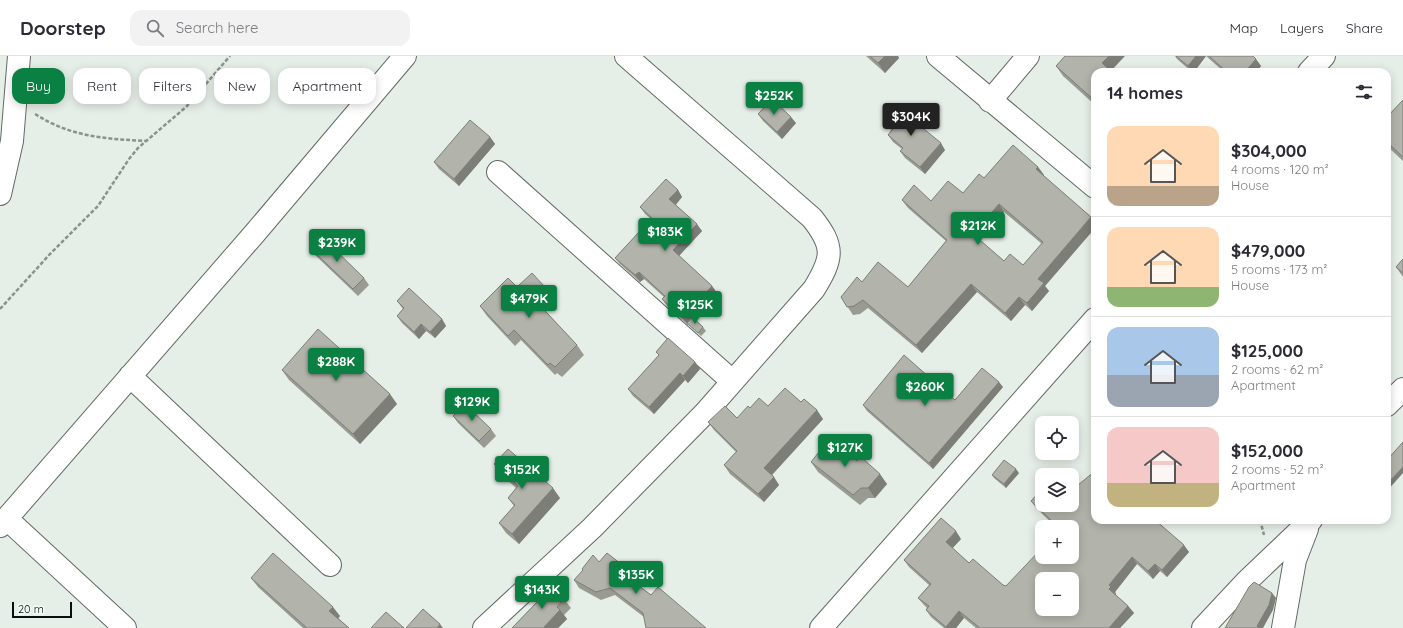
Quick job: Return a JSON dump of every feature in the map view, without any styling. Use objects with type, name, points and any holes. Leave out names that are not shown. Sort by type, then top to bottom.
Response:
[{"type":"street","points":[[17,68],[18,56]]},
{"type":"street","points":[[125,628],[3,523],[405,56]]},
{"type":"street","points":[[484,628],[592,528],[705,413],[814,289],[825,271],[829,256],[829,244],[824,233],[812,218],[626,56]]},
{"type":"street","points":[[938,56],[990,101],[1091,184]]},
{"type":"street","points":[[990,101],[1028,56]]},
{"type":"street","points":[[1313,68],[1324,56]]},
{"type":"street","points":[[0,194],[12,141],[15,104]]},
{"type":"street","points":[[498,172],[732,381]]},
{"type":"street","points":[[820,628],[1091,323]]},
{"type":"street","points":[[130,376],[330,565]]},
{"type":"street","points":[[1391,401],[1403,389]]},
{"type":"street","points":[[1203,628],[1246,582],[1307,524]]},
{"type":"street","points":[[1283,628],[1295,560],[1301,541],[1309,524]]},
{"type":"path","points":[[0,309],[45,259],[98,206],[129,159],[186,107],[230,56]]},
{"type":"path","points":[[20,104],[48,122],[70,132],[104,138],[147,141]]},
{"type":"building","points":[[870,56],[885,56],[878,63]]},
{"type":"building","points":[[1065,56],[1109,56],[1102,63],[1108,68],[1091,68],[1091,97],[1056,66]]},
{"type":"building","points":[[1176,56],[1196,56],[1188,66]]},
{"type":"building","points":[[1209,56],[1253,56],[1256,59],[1248,68],[1222,68]]},
{"type":"building","points":[[772,99],[791,117],[777,132],[758,114]]},
{"type":"building","points":[[1403,100],[1403,157],[1391,146],[1391,113]]},
{"type":"building","points":[[897,107],[941,143],[920,167],[900,151],[903,148],[888,135],[893,129],[884,122]]},
{"type":"building","points":[[470,120],[490,137],[454,179],[434,162]]},
{"type":"building","points":[[1013,145],[1038,167],[1036,169],[1091,217],[1038,279],[1044,283],[1027,303],[1019,297],[1005,313],[971,284],[916,345],[863,300],[854,306],[847,307],[841,297],[857,277],[862,282],[878,262],[908,287],[947,240],[902,200],[914,185],[931,201],[948,181],[963,193],[979,174],[984,178]],"holes":[[[999,204],[1043,242],[1023,265],[1010,254],[1004,261],[973,234]]]},
{"type":"building","points":[[666,179],[678,190],[669,199],[697,224],[673,250],[712,286],[683,318],[662,299],[665,296],[639,272],[635,275],[615,258],[652,218],[640,207]]},
{"type":"building","points":[[321,236],[364,278],[353,289],[310,248]]},
{"type":"building","points":[[1403,259],[1403,273],[1396,267]]},
{"type":"building","points":[[532,273],[545,287],[533,298],[577,345],[555,367],[550,363],[548,365],[514,330],[508,336],[480,306],[508,278],[517,287]]},
{"type":"building","points":[[409,288],[442,319],[430,332],[421,324],[414,332],[397,316],[404,308],[397,301]]},
{"type":"building","points":[[692,317],[703,327],[698,333],[687,323]]},
{"type":"building","points":[[318,329],[390,394],[353,434],[282,370]]},
{"type":"building","points":[[668,338],[695,362],[683,376],[680,373],[649,407],[628,389],[659,355],[656,352]]},
{"type":"building","points":[[904,355],[955,400],[982,368],[999,382],[929,463],[863,405]]},
{"type":"building","points":[[785,388],[801,402],[804,399],[817,410],[764,468],[774,477],[758,494],[724,465],[737,451],[708,422],[725,406],[737,418],[748,406],[750,408],[759,398],[768,406]]},
{"type":"building","points":[[465,404],[491,429],[479,441],[453,416]]},
{"type":"building","points":[[830,438],[857,461],[861,457],[880,474],[868,488],[861,488],[853,495],[811,462]]},
{"type":"building","points":[[1403,442],[1403,467],[1391,480],[1391,456]]},
{"type":"building","points":[[508,449],[553,488],[512,534],[499,523],[515,505],[508,498],[518,486],[494,464]]},
{"type":"building","points":[[1004,460],[1016,469],[1004,484],[992,475]]},
{"type":"building","points":[[1091,474],[1091,524],[1160,524],[1184,545],[1162,570],[1155,564],[1148,571],[1132,557],[1109,585],[1111,587],[1109,589],[1128,606],[1109,628],[980,628],[959,611],[946,627],[926,610],[929,606],[918,598],[931,584],[904,560],[941,518],[956,531],[946,542],[969,563],[973,559],[1006,586],[1035,555],[1035,564],[1079,564],[1079,520],[1051,520],[1042,512],[1079,512],[1079,484]]},
{"type":"building","points":[[1035,497],[1035,505],[1031,501]]},
{"type":"building","points":[[273,553],[333,607],[329,611],[349,628],[307,628],[251,578]]},
{"type":"building","points":[[607,553],[626,568],[622,573],[651,595],[658,587],[706,628],[646,628],[643,613],[610,588],[596,592],[574,580],[593,555],[599,562]]},
{"type":"building","points":[[1254,582],[1272,593],[1269,605],[1257,626],[1259,628],[1225,628],[1249,587]]},
{"type":"building","points":[[549,585],[564,599],[557,607],[560,610],[544,627],[545,628],[512,628],[539,600],[536,598]]},
{"type":"building","points":[[423,609],[440,624],[437,628],[406,628]]},
{"type":"building","points":[[386,612],[404,628],[371,628]]}]
